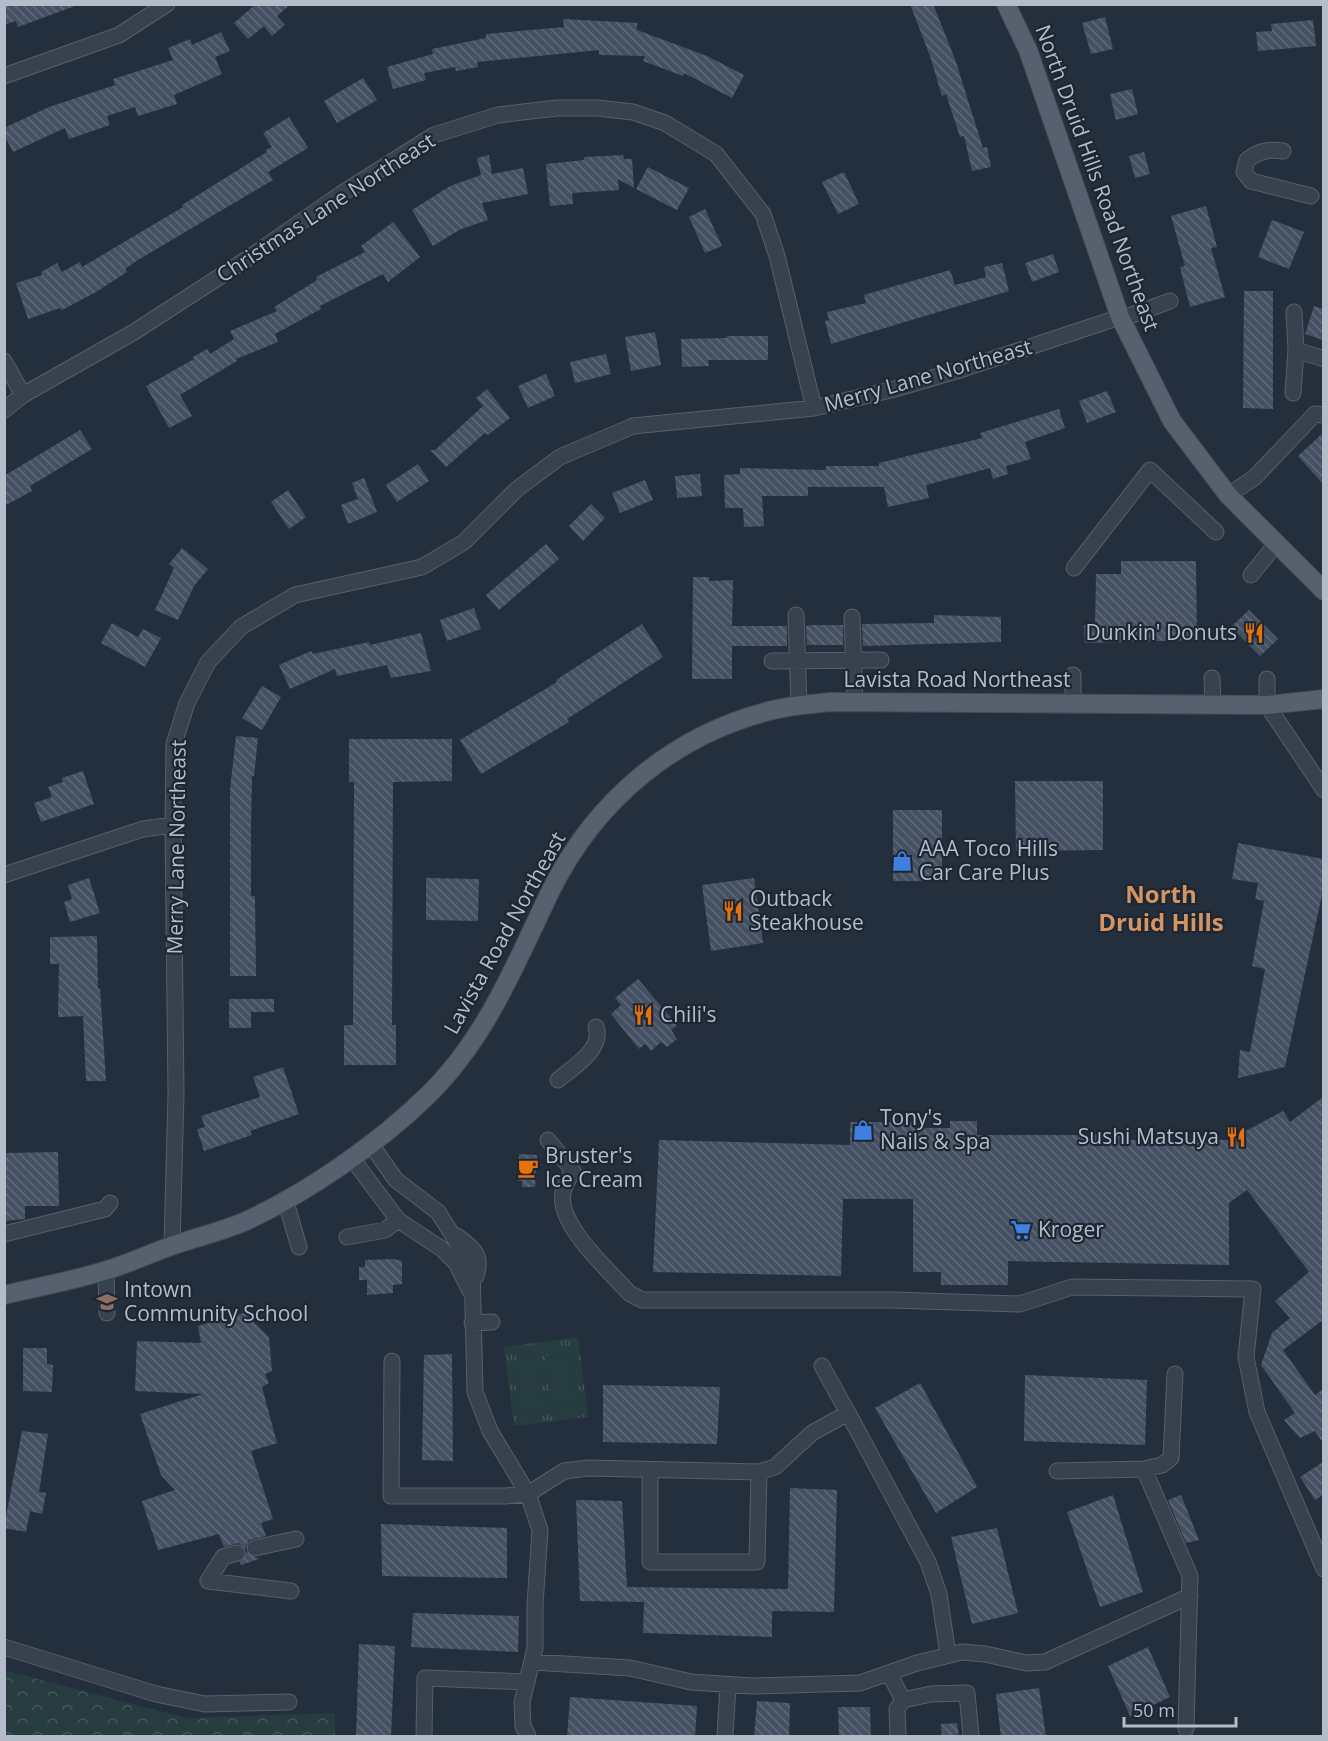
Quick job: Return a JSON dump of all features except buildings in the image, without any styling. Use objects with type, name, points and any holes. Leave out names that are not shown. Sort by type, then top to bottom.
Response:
[{"type":"main road","name":"North Druid Hills Road Northeast","points":[[1006,4],[1028,50],[1120,318],[1172,421],[1228,495],[1323,591]]},
{"type":"main road","name":"Lavista Road Northeast","points":[[4,1295],[105,1270],[245,1222],[285,1199],[370,1143],[427,1096],[464,1054],[500,999],[552,889],[583,837],[628,785],[664,757],[710,732],[740,719],[799,706],[855,702],[1273,705],[1321,701]]},
{"type":"street","points":[[4,76],[119,35],[167,4]]},
{"type":"street","name":"Christmas Lane Northeast","points":[[4,410],[23,395],[134,332],[434,135],[498,115],[557,108],[597,108],[633,112],[665,123],[716,154],[763,214],[777,256],[814,408]]},
{"type":"street","points":[[1283,151],[1271,149],[1256,153],[1247,160],[1244,172],[1251,181],[1311,196]]},
{"type":"street","name":"Merry Lane Northeast","points":[[172,1246],[176,1094],[172,825],[174,744],[187,703],[208,662],[241,627],[295,595],[422,567],[464,542],[517,489],[560,458],[633,426],[814,408],[905,386],[1170,300]]},
{"type":"street","points":[[1293,393],[1296,350],[1294,312]]},
{"type":"street","points":[[1296,350],[1323,359]]},
{"type":"street","points":[[4,361],[23,395]]},
{"type":"street","points":[[1228,495],[1254,478],[1315,414],[1323,415]]},
{"type":"street","points":[[1074,568],[1150,470],[1216,532]]},
{"type":"street","points":[[1251,575],[1276,544]]},
{"type":"street","points":[[796,615],[799,706]]},
{"type":"street","points":[[852,617],[855,702]]},
{"type":"street","points":[[772,661],[881,660]]},
{"type":"street","points":[[1073,675],[1073,703]]},
{"type":"street","points":[[1212,678],[1213,705]]},
{"type":"street","points":[[1267,679],[1273,705],[1323,790]]},
{"type":"street","points":[[4,875],[56,860],[143,829],[172,825]]},
{"type":"street","points":[[558,1080],[593,1047],[597,1040],[596,1027]]},
{"type":"street","points":[[548,1140],[573,1171],[563,1193],[564,1210],[569,1225],[629,1293],[642,1300],[880,1300],[1020,1304],[1072,1287],[1253,1289],[1246,1357],[1257,1412],[1323,1569]]},
{"type":"street","points":[[370,1143],[396,1180],[433,1208],[472,1266],[475,1392],[490,1431],[518,1473],[528,1494],[540,1530],[535,1605],[536,1636],[522,1714],[528,1737]]},
{"type":"street","points":[[351,1157],[398,1220],[442,1249],[461,1270],[471,1293]]},
{"type":"street","points":[[285,1199],[299,1247]]},
{"type":"street","points":[[4,1234],[105,1209],[110,1203]]},
{"type":"street","points":[[347,1238],[385,1230],[398,1220]]},
{"type":"street","points":[[105,1270],[106,1313]]},
{"type":"street","points":[[472,1323],[492,1322]]},
{"type":"street","points":[[392,1361],[391,1496],[506,1497],[528,1494],[564,1471],[589,1468],[759,1472],[775,1467],[812,1433],[849,1413]]},
{"type":"street","points":[[822,1366],[928,1562],[939,1594],[948,1655]]},
{"type":"street","points":[[1057,1471],[1144,1469],[1162,1466],[1171,1458],[1175,1374]]},
{"type":"street","points":[[1144,1469],[1190,1576],[1186,1729]]},
{"type":"street","points":[[650,1470],[650,1562],[757,1562],[759,1472]]},
{"type":"street","points":[[255,1548],[296,1539]]},
{"type":"street","points":[[237,1553],[223,1557],[208,1581],[291,1591]]},
{"type":"street","points":[[532,1662],[630,1668],[691,1682],[728,1686],[849,1684],[872,1680],[948,1655],[973,1652],[1026,1663],[1045,1662],[1190,1596]]},
{"type":"street","points":[[4,1647],[156,1694],[205,1704],[289,1702]]},
{"type":"street","points":[[889,1673],[903,1700]]},
{"type":"street","points":[[424,1737],[425,1678],[526,1682]]},
{"type":"street","points":[[725,1737],[728,1686]]},
{"type":"street","points":[[898,1737],[897,1709],[903,1700],[931,1694],[966,1694],[971,1737]]},
{"type":"green space","points":[[578,1337],[588,1417],[514,1426],[504,1347]]},
{"type":"green space","points":[[571,1353],[578,1406],[553,1409],[546,1356]]},
{"type":"green space","points":[[538,1357],[545,1410],[520,1413],[513,1361]]},
{"type":"green space","points":[[4,1670],[186,1718],[335,1713],[335,1736],[5,1736]]},
{"type":"place","name":"Dunkin' Donuts","points":[[1254,633]]},
{"type":"place","name":"AAA Toco Hills Car Care Plus","points":[[902,861]]},
{"type":"place","name":"Outback Steakhouse","points":[[733,911]]},
{"type":"place","name":"Chili's","points":[[643,1015]]},
{"type":"place","name":"Tony's Nails & Spa","points":[[863,1130]]},
{"type":"place","name":"Sushi Matsuya","points":[[1236,1137]]},
{"type":"place","name":"Bruster's Ice Cream","points":[[528,1168]]},
{"type":"place","name":"Kroger","points":[[1021,1230]]},
{"type":"place","name":"Intown Community School","points":[[107,1302]]},
{"type":"district","name":"North Druid Hills","points":[[1161,909]]}]
